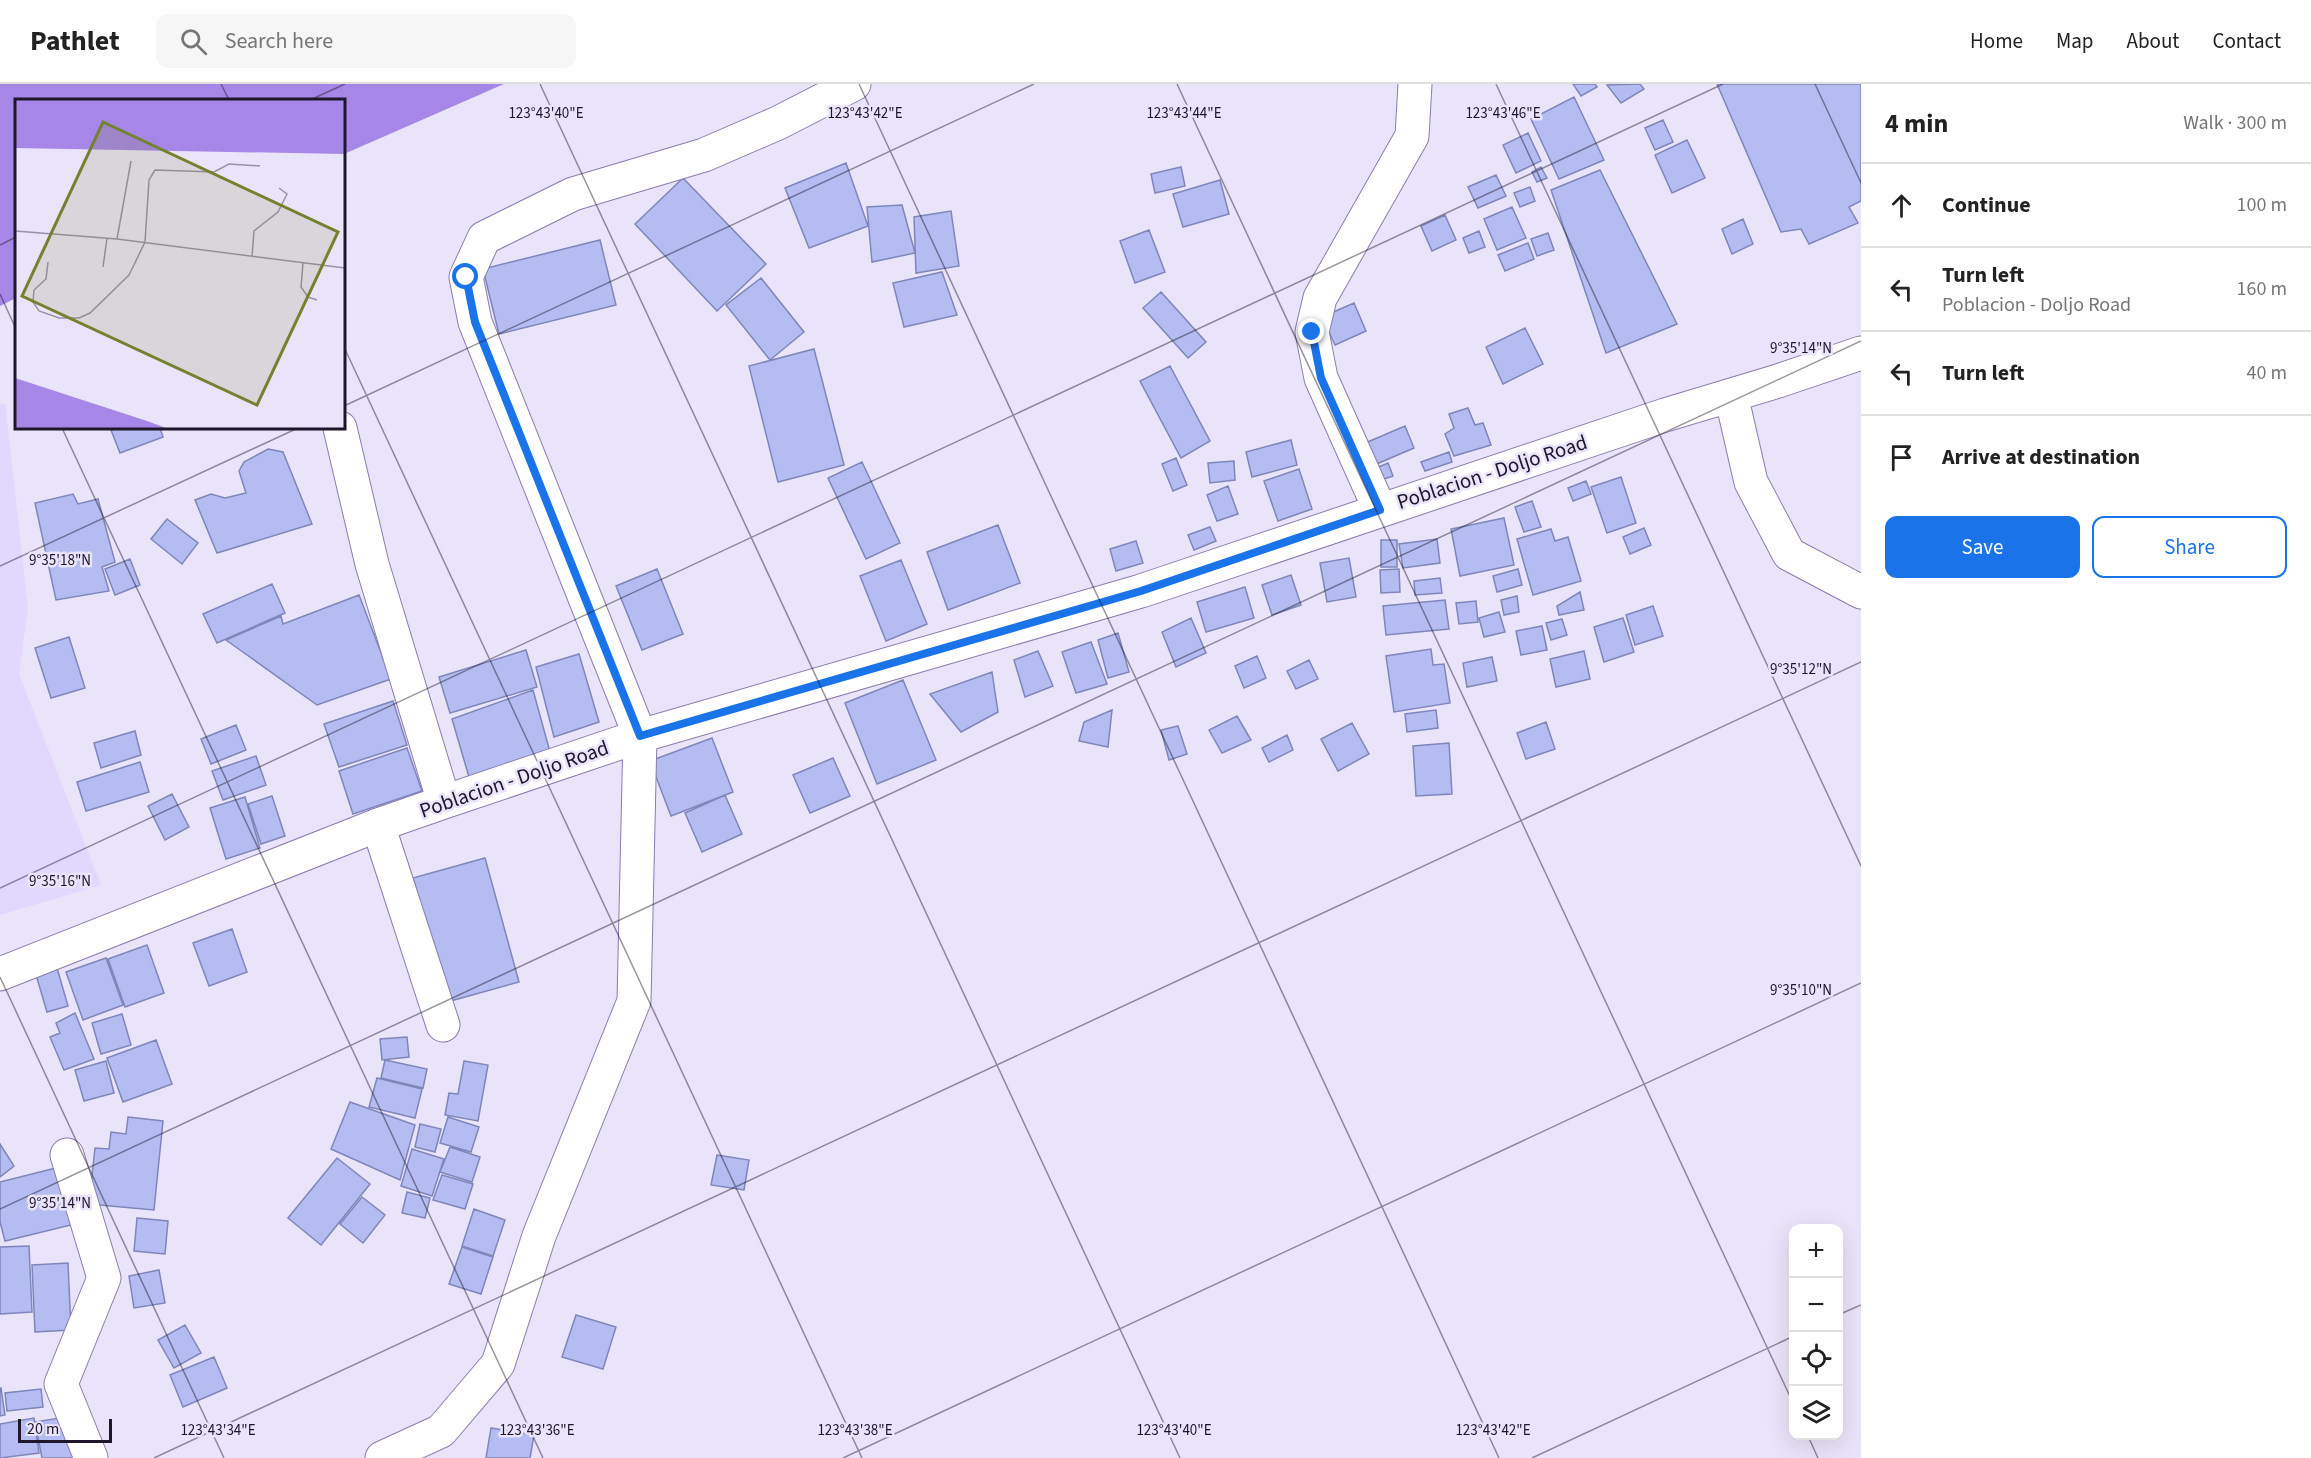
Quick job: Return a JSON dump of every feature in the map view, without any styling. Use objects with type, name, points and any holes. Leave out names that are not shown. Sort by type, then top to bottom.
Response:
[{"type":"street","points":[[382,1458],[441,1431],[498,1364],[539,1236],[634,1001],[640,736],[475,322],[466,277],[484,238],[494,233],[573,194],[704,156],[778,123],[854,84]]},
{"type":"street","points":[[1380,510],[1321,378],[1312,332],[1320,298],[1412,136],[1415,84]]},
{"type":"street","name":"Poblacion - Doljo Road","points":[[0,974],[378,825],[640,736],[1141,591],[1380,510],[1861,353]]},
{"type":"street","points":[[1731,395],[1751,482],[1789,554],[1861,592]]},
{"type":"street","points":[[340,429],[372,564],[444,802]]},
{"type":"street","points":[[378,825],[443,1025]]},
{"type":"street","points":[[68,1155],[104,1278],[61,1384],[91,1458]]},
{"type":"shaded area","points":[[0,84],[504,84],[345,154],[345,99],[15,99],[15,298],[0,306]]},
{"type":"shaded area","points":[[5,403],[28,607],[19,674],[101,885],[0,915],[0,405]]},
{"type":"building","points":[[1573,84],[1595,84],[1597,87],[1581,96]]},
{"type":"building","points":[[1640,84],[1644,89],[1621,103],[1607,85]]},
{"type":"building","points":[[1717,84],[1861,84],[1861,201],[1849,207],[1858,223],[1809,244],[1801,229],[1781,232]]},
{"type":"building","points":[[1574,97],[1604,160],[1559,179],[1531,119]]},
{"type":"building","points":[[1663,120],[1673,142],[1655,150],[1645,128]]},
{"type":"building","points":[[1528,133],[1541,161],[1516,173],[1503,145]]},
{"type":"building","points":[[1687,140],[1705,178],[1672,193],[1655,155]]},
{"type":"building","points":[[846,163],[868,226],[809,248],[785,188]]},
{"type":"building","points":[[1181,167],[1185,186],[1155,193],[1151,174]]},
{"type":"building","points":[[1541,167],[1547,178],[1537,182],[1532,172]]},
{"type":"building","points":[[1600,170],[1677,324],[1606,353],[1551,190]]},
{"type":"building","points":[[1496,175],[1506,196],[1478,208],[1468,187]]},
{"type":"building","points":[[683,178],[766,264],[717,311],[635,224]]},
{"type":"building","points":[[1220,180],[1229,214],[1183,227],[1173,194]]},
{"type":"building","points":[[1530,187],[1535,201],[1520,207],[1514,193]]},
{"type":"building","points":[[902,205],[915,253],[872,262],[867,207]]},
{"type":"building","points":[[1512,207],[1526,238],[1497,250],[1484,219]]},
{"type":"building","points":[[951,211],[959,266],[916,273],[914,217]]},
{"type":"building","points":[[1445,215],[1456,240],[1432,251],[1421,226]]},
{"type":"building","points":[[1743,219],[1753,244],[1732,254],[1722,229]]},
{"type":"building","points":[[1149,230],[1165,272],[1135,283],[1120,241]]},
{"type":"building","points":[[1479,231],[1485,247],[1469,253],[1463,238]]},
{"type":"building","points":[[1548,233],[1554,250],[1537,256],[1531,239]]},
{"type":"building","points":[[600,240],[616,305],[499,334],[483,269]]},
{"type":"building","points":[[1528,243],[1534,259],[1505,271],[1498,255]]},
{"type":"building","points":[[942,272],[957,315],[904,327],[893,283]]},
{"type":"building","points":[[761,278],[804,332],[770,360],[726,305]]},
{"type":"building","points":[[1161,292],[1206,342],[1188,358],[1143,308]]},
{"type":"building","points":[[1354,303],[1366,331],[1335,345],[1322,317]]},
{"type":"building","points":[[1525,328],[1543,364],[1503,384],[1486,347]]},
{"type":"building","points":[[814,349],[844,465],[778,482],[749,366]]},
{"type":"building","points":[[1170,366],[1210,441],[1181,458],[1140,381]]},
{"type":"building","points":[[1468,408],[1475,425],[1483,423],[1491,445],[1454,456],[1445,434],[1454,428],[1449,414]]},
{"type":"building","points":[[1405,426],[1414,448],[1372,466],[1363,444]]},
{"type":"building","points":[[160,429],[163,437],[120,453],[111,430]]},
{"type":"building","points":[[1291,440],[1297,465],[1252,477],[1246,452]]},
{"type":"building","points":[[268,449],[283,452],[312,524],[217,553],[195,500],[211,494],[225,498],[246,493],[239,471],[244,462]]},
{"type":"building","points":[[1449,452],[1452,462],[1425,471],[1421,462]]},
{"type":"building","points":[[1176,458],[1187,485],[1173,491],[1162,464]]},
{"type":"building","points":[[1234,461],[1235,480],[1210,483],[1208,463]]},
{"type":"building","points":[[862,462],[900,543],[866,559],[828,478]]},
{"type":"building","points":[[1388,463],[1393,476],[1378,481],[1374,469]]},
{"type":"building","points":[[1299,469],[1312,509],[1278,521],[1264,481]]},
{"type":"building","points":[[1621,477],[1636,523],[1607,533],[1591,487]]},
{"type":"building","points":[[1586,481],[1591,494],[1573,501],[1568,488]]},
{"type":"building","points":[[1228,486],[1238,514],[1217,521],[1207,495]]},
{"type":"building","points":[[73,494],[78,504],[98,499],[115,562],[102,567],[109,591],[56,600],[35,503]]},
{"type":"building","points":[[1532,501],[1541,527],[1524,532],[1515,507]]},
{"type":"building","points":[[1504,518],[1514,565],[1460,576],[1451,529]]},
{"type":"building","points":[[167,519],[198,543],[182,564],[151,539]]},
{"type":"building","points":[[998,525],[1020,583],[948,610],[927,552]]},
{"type":"building","points":[[1210,527],[1216,541],[1194,550],[1188,535]]},
{"type":"building","points":[[1644,528],[1651,545],[1630,554],[1623,537]]},
{"type":"building","points":[[1551,529],[1555,541],[1568,537],[1581,581],[1533,595],[1517,539]]},
{"type":"building","points":[[1437,539],[1440,563],[1403,568],[1399,544]]},
{"type":"building","points":[[1381,540],[1397,540],[1397,567],[1381,567]]},
{"type":"building","points":[[1136,541],[1143,563],[1116,571],[1110,549]]},
{"type":"building","points":[[1349,558],[1356,597],[1327,602],[1320,563]]},
{"type":"building","points":[[130,559],[140,585],[115,595],[105,569]]},
{"type":"building","points":[[901,560],[927,624],[886,641],[860,576]]},
{"type":"building","points":[[657,569],[683,634],[642,650],[616,586]]},
{"type":"building","points":[[1399,569],[1400,592],[1381,593],[1380,570]]},
{"type":"building","points":[[1518,569],[1522,585],[1497,592],[1493,576]]},
{"type":"building","points":[[1291,575],[1301,605],[1272,615],[1262,585]]},
{"type":"building","points":[[1440,578],[1442,593],[1415,595],[1414,581]]},
{"type":"building","points":[[272,584],[285,613],[217,643],[203,614]]},
{"type":"building","points":[[1245,587],[1254,618],[1206,632],[1197,602]]},
{"type":"building","points":[[1580,592],[1584,610],[1559,615],[1557,606]]},
{"type":"building","points":[[359,595],[391,679],[317,705],[226,640],[281,616],[283,624]]},
{"type":"building","points":[[1517,596],[1519,612],[1504,615],[1501,600]]},
{"type":"building","points":[[1445,600],[1449,629],[1386,635],[1383,606]]},
{"type":"building","points":[[1476,601],[1478,622],[1459,624],[1456,603]]},
{"type":"building","points":[[1653,606],[1663,636],[1635,645],[1626,615]]},
{"type":"building","points":[[1499,612],[1505,632],[1484,637],[1479,618]]},
{"type":"building","points":[[1191,618],[1206,653],[1176,667],[1162,632]]},
{"type":"building","points":[[1623,618],[1634,652],[1604,662],[1594,627]]},
{"type":"building","points":[[1562,619],[1567,635],[1551,640],[1546,623]]},
{"type":"building","points":[[1542,626],[1547,650],[1521,655],[1516,631]]},
{"type":"building","points":[[1118,633],[1129,672],[1108,678],[1098,640]]},
{"type":"building","points":[[69,637],[85,688],[51,698],[35,648]]},
{"type":"building","points":[[1091,642],[1107,684],[1076,693],[1062,652]]},
{"type":"building","points":[[1431,649],[1433,665],[1444,664],[1450,703],[1394,712],[1386,656]]},
{"type":"building","points":[[526,650],[537,687],[450,713],[439,677]]},
{"type":"building","points":[[1038,651],[1053,686],[1025,697],[1014,660]]},
{"type":"building","points":[[1584,651],[1590,679],[1556,687],[1550,659]]},
{"type":"building","points":[[579,654],[599,722],[554,737],[536,667]]},
{"type":"building","points":[[1257,656],[1266,678],[1244,688],[1235,666]]},
{"type":"building","points":[[1492,657],[1497,681],[1467,687],[1463,663]]},
{"type":"building","points":[[1309,660],[1318,679],[1296,689],[1287,671]]},
{"type":"building","points":[[992,672],[998,712],[961,732],[930,694]]},
{"type":"building","points":[[903,680],[936,760],[877,784],[845,703]]},
{"type":"building","points":[[533,690],[550,752],[469,777],[452,719]]},
{"type":"building","points":[[393,701],[407,745],[339,767],[324,724]]},
{"type":"building","points":[[1112,710],[1108,747],[1079,741],[1084,722]]},
{"type":"building","points":[[1436,710],[1438,728],[1407,732],[1405,714]]},
{"type":"building","points":[[1237,716],[1251,740],[1222,753],[1209,730]]},
{"type":"building","points":[[1546,722],[1555,749],[1526,759],[1517,733]]},
{"type":"building","points":[[1352,723],[1369,754],[1338,771],[1321,739]]},
{"type":"building","points":[[236,725],[246,750],[211,764],[201,739]]},
{"type":"building","points":[[1178,726],[1187,754],[1169,760],[1161,730]]},
{"type":"building","points":[[135,731],[141,755],[101,768],[94,743]]},
{"type":"building","points":[[1287,735],[1293,750],[1269,762],[1262,748]]},
{"type":"building","points":[[712,738],[733,792],[671,816],[650,761]]},
{"type":"building","points":[[1449,743],[1452,794],[1416,796],[1413,746]]},
{"type":"building","points":[[407,748],[422,791],[353,814],[339,771]]},
{"type":"building","points":[[256,756],[266,785],[223,800],[212,771]]},
{"type":"building","points":[[833,758],[850,796],[810,813],[793,775]]},
{"type":"building","points":[[140,762],[149,792],[86,811],[77,782]]},
{"type":"building","points":[[172,794],[189,827],[165,840],[148,806]]},
{"type":"building","points":[[725,795],[742,834],[702,852],[685,813]]},
{"type":"building","points":[[272,796],[285,836],[261,844],[248,804]]},
{"type":"building","points":[[245,797],[260,848],[226,859],[210,808]]},
{"type":"building","points":[[485,858],[519,982],[447,1002],[413,878]]},
{"type":"building","points":[[232,929],[247,972],[209,986],[193,943]]},
{"type":"building","points":[[147,945],[164,993],[125,1007],[108,959]]},
{"type":"building","points":[[106,958],[123,1005],[83,1020],[66,972]]},
{"type":"building","points":[[55,961],[68,1006],[47,1012],[34,968]]},
{"type":"building","points":[[75,1013],[94,1059],[64,1070],[50,1037],[60,1033],[56,1023]]},
{"type":"building","points":[[122,1014],[131,1045],[101,1054],[92,1023]]},
{"type":"building","points":[[407,1037],[409,1057],[382,1060],[380,1039]]},
{"type":"building","points":[[156,1040],[172,1084],[123,1102],[107,1058]]},
{"type":"building","points":[[385,1060],[427,1069],[423,1088],[381,1078]]},
{"type":"building","points":[[106,1061],[114,1093],[84,1101],[75,1070]]},
{"type":"building","points":[[464,1061],[488,1065],[478,1121],[445,1115],[449,1093],[458,1094]]},
{"type":"building","points":[[377,1078],[422,1089],[415,1118],[369,1107]]},
{"type":"building","points":[[350,1102],[415,1125],[400,1180],[331,1149]]},
{"type":"building","points":[[128,1117],[163,1121],[154,1210],[89,1204],[95,1148],[109,1149],[111,1132],[126,1134]]},
{"type":"building","points":[[448,1117],[479,1127],[471,1152],[440,1143]]},
{"type":"building","points":[[420,1124],[441,1129],[435,1152],[415,1147]]},
{"type":"building","points":[[0,1144],[14,1166],[0,1177]]},
{"type":"building","points":[[450,1147],[480,1157],[472,1182],[440,1172]]},
{"type":"building","points":[[412,1149],[444,1159],[432,1196],[401,1186]]},
{"type":"building","points":[[717,1155],[749,1160],[744,1190],[711,1185]]},
{"type":"building","points":[[337,1158],[370,1184],[321,1245],[288,1218]]},
{"type":"building","points":[[60,1167],[75,1224],[5,1241],[0,1222],[0,1182]]},
{"type":"building","points":[[442,1175],[473,1184],[465,1209],[433,1200]]},
{"type":"building","points":[[407,1192],[430,1198],[425,1218],[402,1213]]},
{"type":"building","points":[[362,1197],[385,1215],[363,1243],[340,1224]]},
{"type":"building","points":[[474,1209],[505,1220],[493,1256],[462,1246]]},
{"type":"building","points":[[137,1218],[168,1221],[165,1254],[134,1251]]},
{"type":"building","points":[[29,1246],[32,1312],[0,1314],[0,1247]]},
{"type":"building","points":[[462,1247],[493,1257],[481,1294],[449,1284]]},
{"type":"building","points":[[68,1263],[71,1330],[35,1332],[32,1265]]},
{"type":"building","points":[[159,1270],[165,1303],[134,1308],[129,1276]]},
{"type":"building","points":[[576,1315],[616,1327],[603,1369],[562,1357]]},
{"type":"building","points":[[185,1325],[201,1353],[174,1368],[158,1340]]},
{"type":"building","points":[[214,1357],[227,1388],[183,1407],[170,1375]]},
{"type":"building","points":[[0,1388],[5,1415],[0,1416]]},
{"type":"building","points":[[41,1389],[43,1407],[7,1411],[5,1393]]},
{"type":"building","points":[[71,1416],[75,1458],[42,1458],[35,1422]]},
{"type":"building","points":[[34,1418],[39,1453],[0,1458],[0,1424]]},
{"type":"building","points":[[491,1428],[534,1435],[530,1458],[486,1458]]},
{"type":"route","points":[[466,277],[475,322],[640,736],[1141,591],[1380,510],[1321,378],[1312,332]]}]
